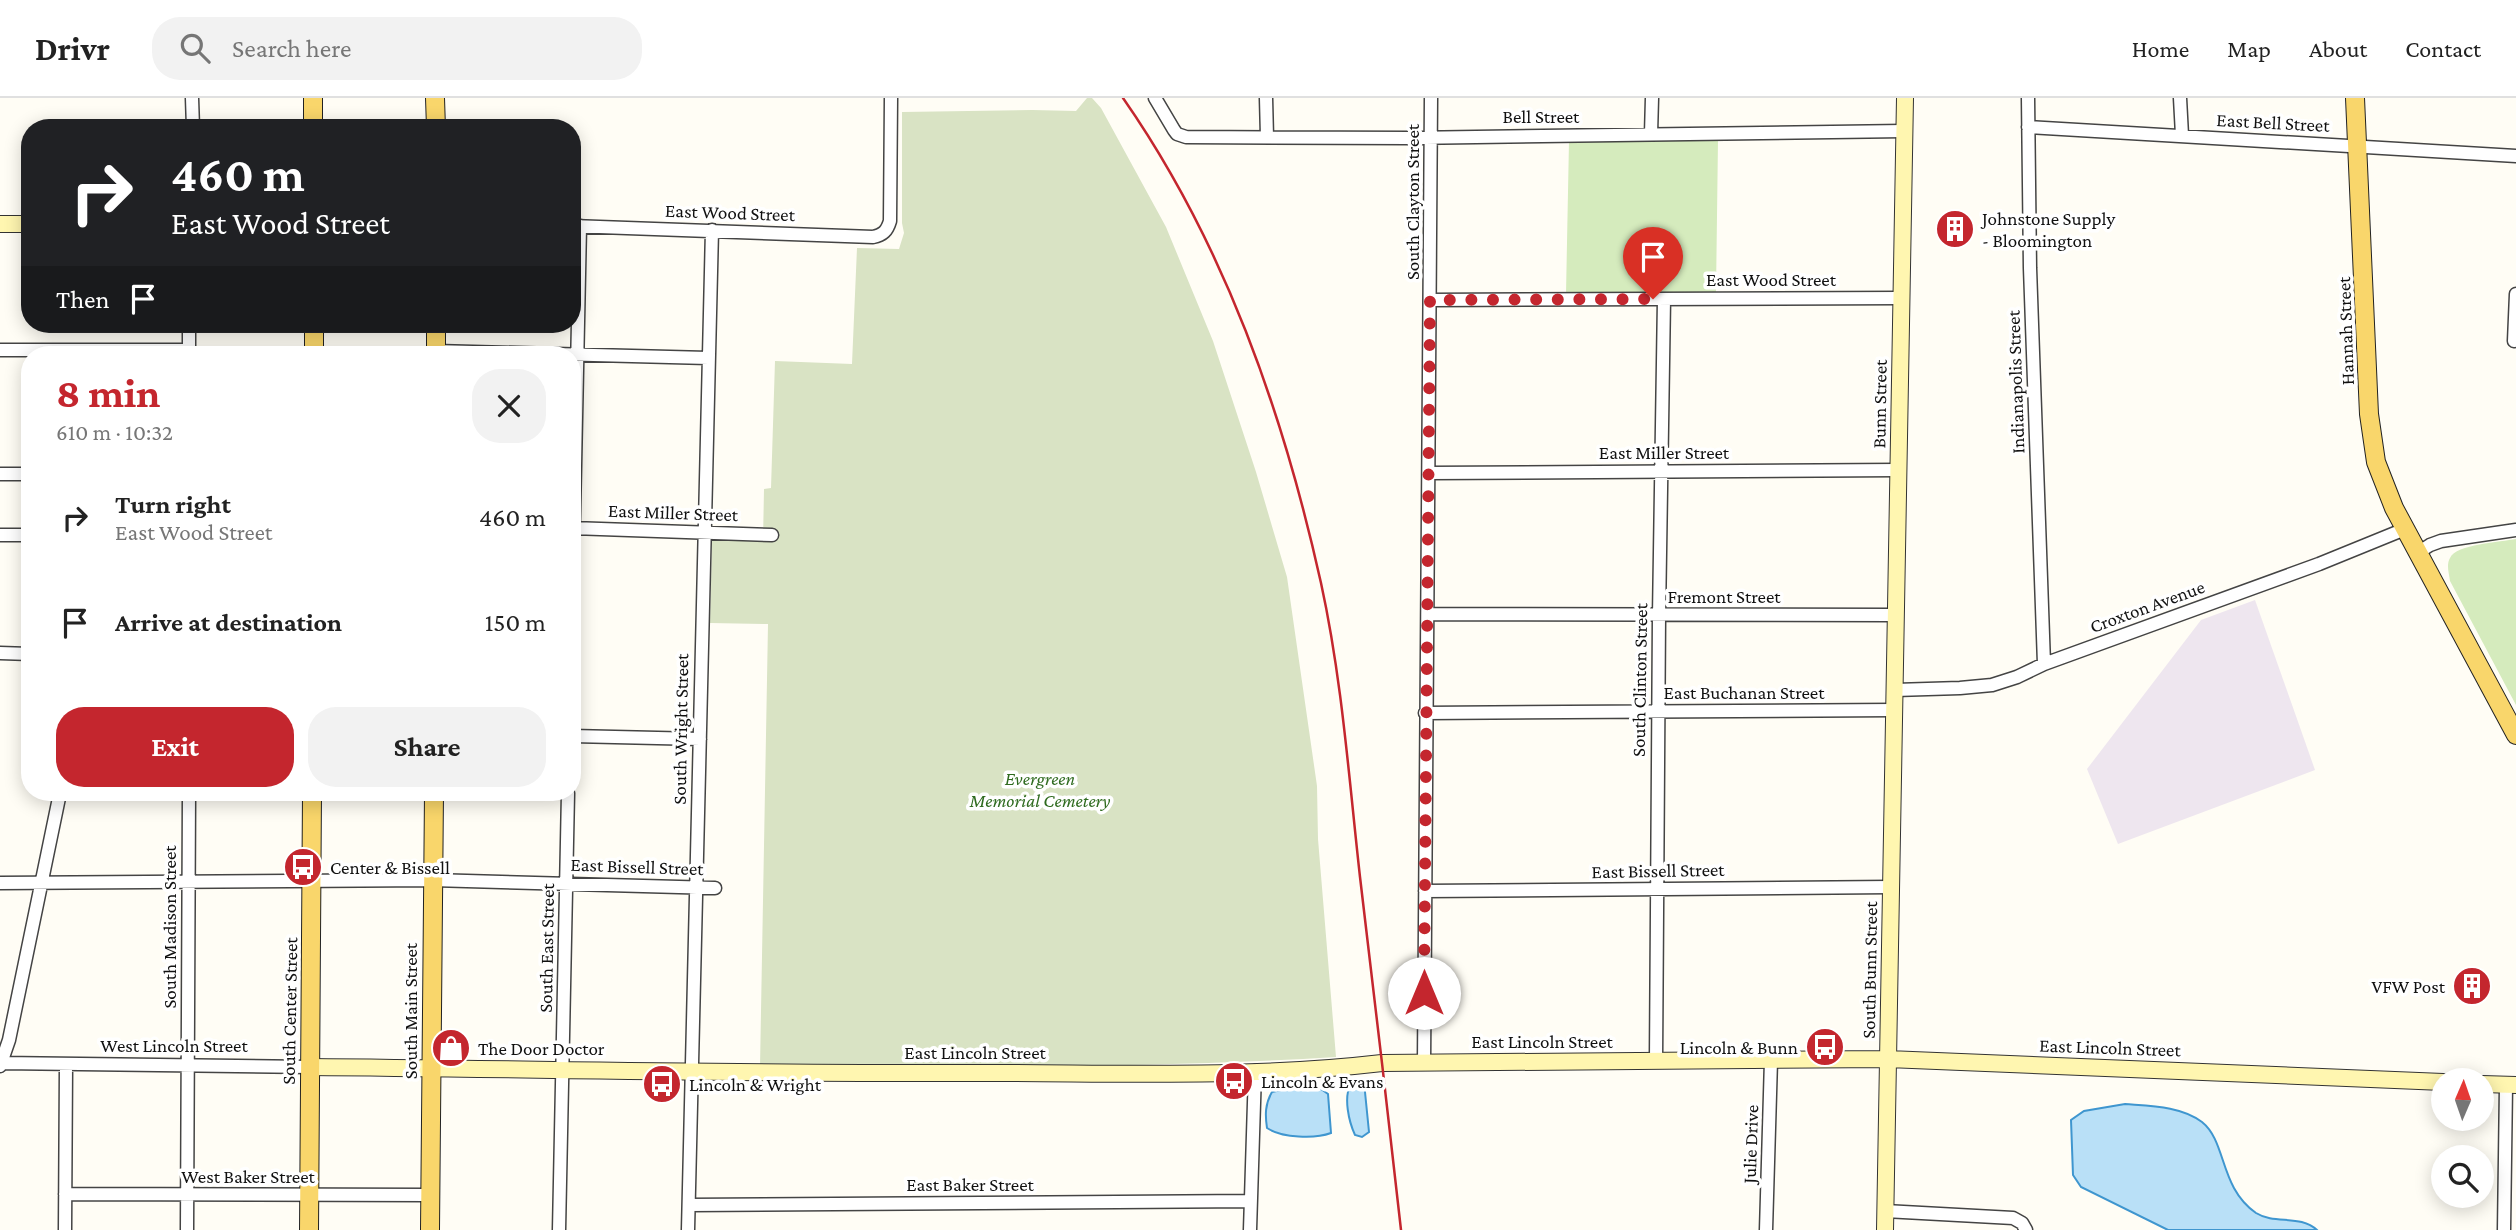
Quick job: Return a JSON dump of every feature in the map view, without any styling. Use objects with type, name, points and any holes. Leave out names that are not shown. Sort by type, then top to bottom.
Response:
[{"type":"main road","points":[[313,98],[313,119]]},
{"type":"main road","points":[[435,98],[436,119]]},
{"type":"main road","name":"Bunn Street","points":[[1895,710],[1905,98]]},
{"type":"main road","name":"Hannah Street","points":[[2355,98],[2369,414],[2376,462],[2394,508],[2516,735]]},
{"type":"main road","points":[[0,224],[21,224]]},
{"type":"main road","name":"South Bunn Street","points":[[1885,1230],[1895,710]]},
{"type":"main road","name":"South Center Street","points":[[309,1230],[312,801]]},
{"type":"main road","name":"South Main Street","points":[[430,1230],[434,801]]},
{"type":"main road","name":"East Lincoln Street","points":[[431,1067],[691,1073],[1213,1073],[1315,1070],[1382,1063],[1888,1059],[2431,1082]]},
{"type":"main road","name":"West Lincoln Street","points":[[310,1067],[431,1067]]},
{"type":"street","points":[[192,98],[192,119]]},
{"type":"street","name":"East Wood Street","points":[[581,226],[873,237],[885,231],[890,221],[891,98]]},
{"type":"street","name":"Bell Street","points":[[1155,98],[1177,134],[1186,137],[1904,131]]},
{"type":"street","points":[[1266,98],[1267,137]]},
{"type":"street","name":"South Clayton Street","points":[[1424,1063],[1431,98]]},
{"type":"street","points":[[1650,134],[1652,98]]},
{"type":"street","name":"Indianapolis Street","points":[[2028,98],[2043,664]]},
{"type":"street","points":[[2180,98],[2182,135]]},
{"type":"street","name":"East Bell Street","points":[[2028,127],[2516,156]]},
{"type":"street","name":"South Wright Street","points":[[688,1230],[712,230]]},
{"type":"street","points":[[2514,341],[2516,294]]},
{"type":"street","name":"East Wood Street","points":[[1430,300],[1901,298]]},
{"type":"street","name":"South Clinton Street","points":[[1656,1061],[1664,299]]},
{"type":"street","points":[[0,350],[21,350]]},
{"type":"street","points":[[581,355],[708,358]]},
{"type":"street","name":"East Miller Street","points":[[1429,473],[1899,470]]},
{"type":"street","points":[[0,474],[21,474]]},
{"type":"street","name":"East Miller Street","points":[[581,528],[772,535]]},
{"type":"street","name":"Croxton Avenue","points":[[1895,690],[1992,685],[2406,529]]},
{"type":"street","points":[[2419,552],[2441,541],[2516,530]]},
{"type":"street","points":[[0,535],[21,536]]},
{"type":"street","name":"Fremont Street","points":[[1428,614],[1895,615]]},
{"type":"street","points":[[0,653],[21,654]]},
{"type":"street","name":"East Buchanan Street","points":[[1425,713],[1895,710]]},
{"type":"street","points":[[581,736],[700,739]]},
{"type":"street","points":[[1,1065],[9,1040],[58,801]]},
{"type":"street","name":"South Madison Street","points":[[187,1230],[189,801]]},
{"type":"street","name":"South East Street","points":[[559,1230],[568,801]]},
{"type":"street","name":"East Bissell Street","points":[[0,883],[432,880],[715,888]]},
{"type":"street","name":"East Bissell Street","points":[[1425,891],[1891,887]]},
{"type":"street","name":"Julie Drive","points":[[1766,1230],[1771,1060]]},
{"type":"street","name":"West Lincoln Street","points":[[1,1065],[310,1067]]},
{"type":"street","points":[[65,1230],[66,1065]]},
{"type":"street","points":[[1250,1230],[1255,1071]]},
{"type":"street","points":[[2504,1230],[2511,1085]]},
{"type":"street","name":"West Baker Street","points":[[65,1194],[430,1195]]},
{"type":"street","name":"East Baker Street","points":[[689,1205],[1251,1202]]},
{"type":"street","points":[[1885,1211],[2012,1218],[2024,1227]]},
{"type":"shaded area","points":[[2255,600],[2315,770],[2118,844],[2087,769],[2201,620]]},
{"type":"green space","name":"Evergreen Memorial Cemetery","points":[[1087,98],[1092,98],[1101,108],[1166,227],[1213,341],[1287,577],[1317,786],[1318,839],[1336,1057],[1120,1065],[760,1067],[768,624],[710,623],[712,540],[763,541],[764,489],[771,488],[775,361],[852,364],[857,248],[899,249],[904,233],[902,112],[1076,111]]},
{"type":"green space","points":[[1718,140],[1716,292],[1566,294],[1569,141]]},
{"type":"green space","points":[[2516,539],[2516,705],[2450,581],[2448,566],[2454,553],[2461,550],[2480,544]]},
{"type":"water","points":[[1364,1082],[1369,1132],[1362,1137],[1355,1135],[1347,1102],[1351,1084]]},
{"type":"water","points":[[1286,1089],[1321,1089],[1328,1094],[1331,1133],[1299,1136],[1281,1134],[1267,1128],[1266,1110],[1270,1096],[1272,1092]]},
{"type":"water","points":[[2125,1104],[2175,1110],[2202,1122],[2216,1141],[2229,1178],[2244,1202],[2263,1217],[2303,1222],[2317,1230],[2168,1230],[2081,1187],[2073,1175],[2071,1120],[2084,1111]]},
{"type":"railway","points":[[1123,98],[1159,153],[1220,270],[1268,393],[1306,519],[1321,583],[1340,692],[1401,1230]]},
{"type":"place","name":"Johnstone Supply - Bloomington","points":[[1955,229]]},
{"type":"place","name":"Center & Bissell","points":[[303,867]]},
{"type":"place","name":"VFW Post","points":[[2472,986]]},
{"type":"place","name":"Lincoln & Bunn","points":[[1825,1047]]},
{"type":"place","name":"The Door Doctor","points":[[451,1048]]},
{"type":"place","name":"Lincoln & Evans","points":[[1234,1081]]},
{"type":"place","name":"Lincoln & Wright","points":[[662,1084]]},
{"type":"route","points":[[1424,993],[1430,300],[1653,299]]}]
